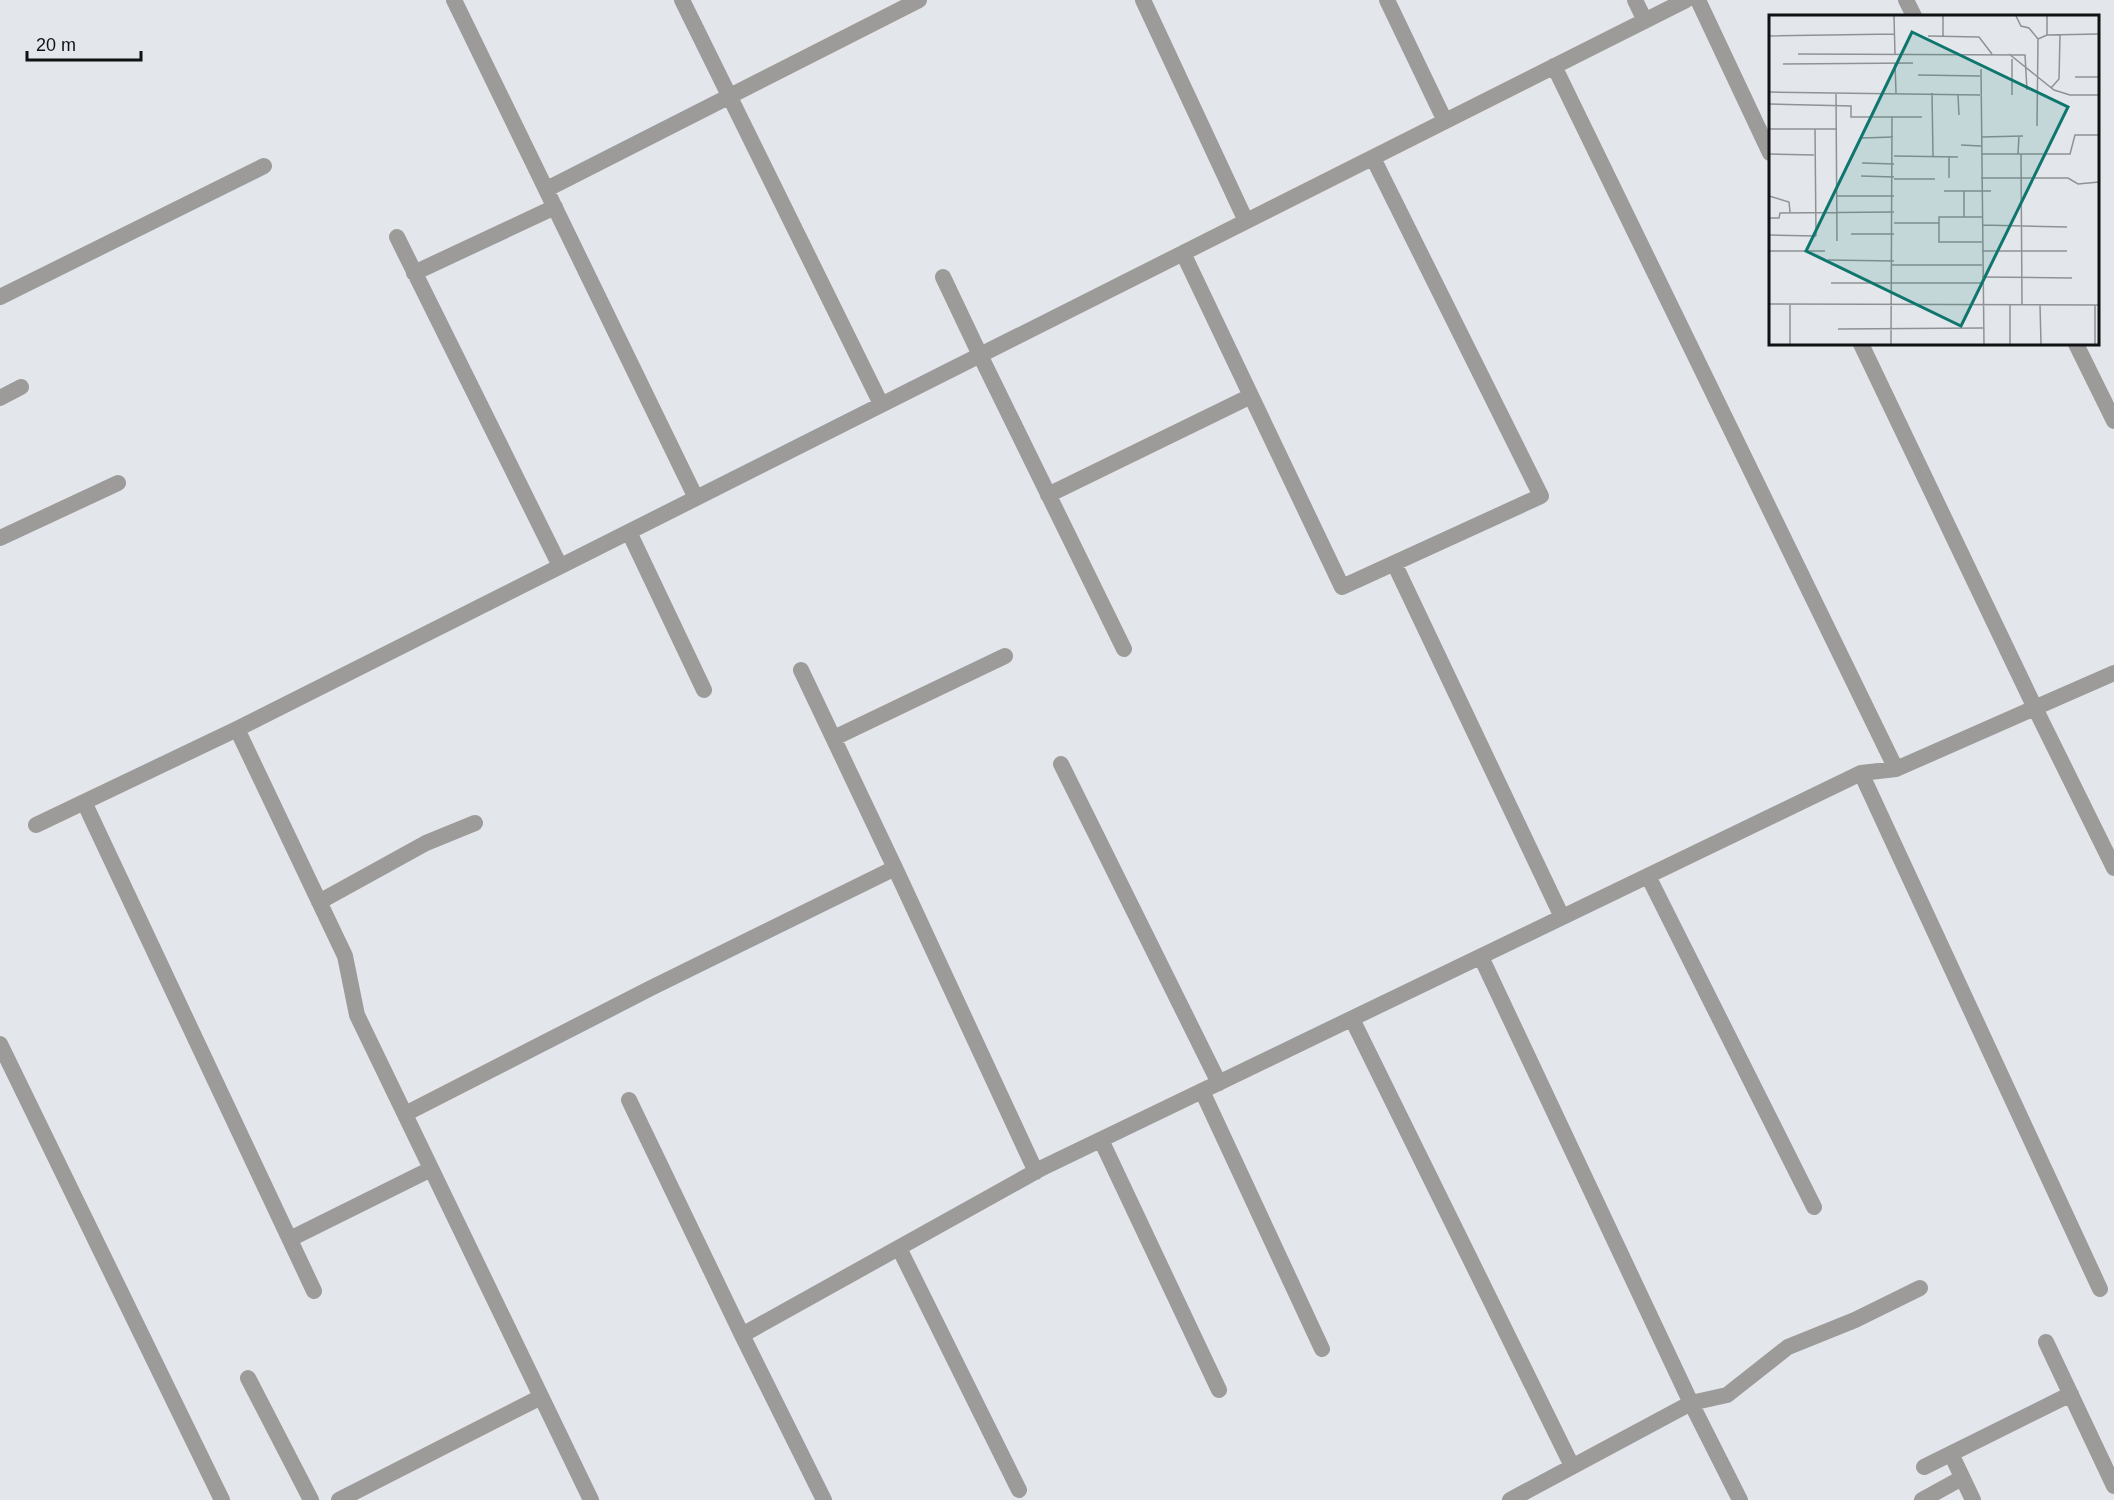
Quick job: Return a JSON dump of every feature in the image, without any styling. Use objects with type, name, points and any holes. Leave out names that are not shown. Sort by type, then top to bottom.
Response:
[{"type":"street","points":[[454,0],[696,498]]},
{"type":"street","points":[[682,0],[881,404]]},
{"type":"street","points":[[547,189],[919,0]]},
{"type":"street","points":[[1143,0],[1246,221]]},
{"type":"street","points":[[1387,0],[1445,121]]},
{"type":"street","points":[[1635,0],[1645,21]]},
{"type":"street","points":[[36,825],[237,729],[1686,0]]},
{"type":"street","points":[[1698,0],[1769,151]]},
{"type":"street","points":[[1906,0],[1914,15]]},
{"type":"street","points":[[1554,66],[1896,769]]},
{"type":"street","points":[[1183,253],[1342,587],[1541,496],[1373,158]]},
{"type":"street","points":[[0,297],[264,166]]},
{"type":"street","points":[[414,273],[555,207]]},
{"type":"street","points":[[397,237],[560,566]]},
{"type":"street","points":[[943,277],[1124,649]]},
{"type":"street","points":[[1861,345],[2114,868]]},
{"type":"street","points":[[2076,345],[2114,421]]},
{"type":"street","points":[[0,398],[21,387]]},
{"type":"street","points":[[1048,495],[1251,396]]},
{"type":"street","points":[[0,538],[118,483]]},
{"type":"street","points":[[629,532],[704,690]]},
{"type":"street","points":[[1394,563],[1562,917]]},
{"type":"street","points":[[834,738],[1005,656]]},
{"type":"street","points":[[801,670],[896,868],[1036,1172]]},
{"type":"street","points":[[742,1335],[1036,1172],[1562,917],[1862,773],[1896,769],[2114,673]]},
{"type":"street","points":[[237,729],[345,956],[357,1015],[591,1500]]},
{"type":"street","points":[[1061,764],[1219,1083]]},
{"type":"street","points":[[1862,773],[2100,1289]]},
{"type":"street","points":[[84,802],[314,1291]]},
{"type":"street","points":[[319,902],[426,843],[475,823]]},
{"type":"street","points":[[405,1114],[651,988],[896,868]]},
{"type":"street","points":[[1648,876],[1814,1207]]},
{"type":"street","points":[[1481,957],[1691,1402],[1740,1500]]},
{"type":"street","points":[[1352,1019],[1572,1467]]},
{"type":"street","points":[[0,1044],[222,1500]]},
{"type":"street","points":[[1202,1091],[1322,1349]]},
{"type":"street","points":[[630,1100],[824,1500]]},
{"type":"street","points":[[1101,1140],[1219,1390]]},
{"type":"street","points":[[290,1239],[431,1169]]},
{"type":"street","points":[[899,1248],[1019,1490]]},
{"type":"street","points":[[1510,1500],[1691,1402],[1727,1395],[1788,1347],[1855,1320],[1920,1288]]},
{"type":"street","points":[[2046,1342],[2114,1486]]},
{"type":"street","points":[[248,1378],[311,1500]]},
{"type":"street","points":[[1924,1467],[2071,1394]]},
{"type":"street","points":[[339,1500],[541,1397]]},
{"type":"street","points":[[1952,1453],[1973,1500]]},
{"type":"street","points":[[1922,1500],[1962,1478]]}]
